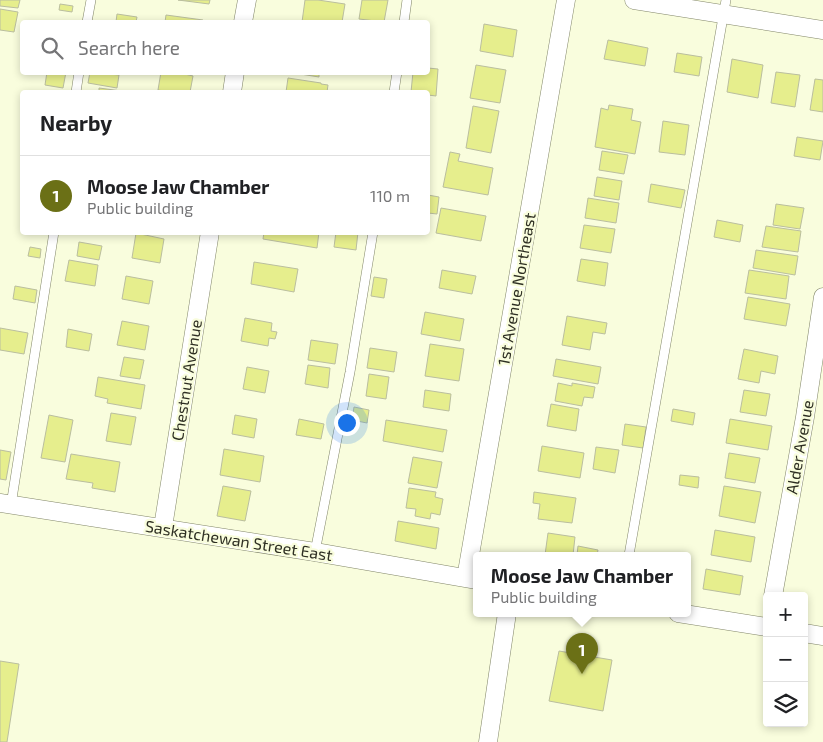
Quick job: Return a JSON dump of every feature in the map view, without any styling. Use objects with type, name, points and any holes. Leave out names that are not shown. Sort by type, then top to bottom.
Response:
[{"type":"street","points":[[243,20],[247,0]]},
{"type":"street","name":"1st Avenue Northeast","points":[[475,552],[566,0]]},
{"type":"street","points":[[634,0],[725,7],[823,30]]},
{"type":"street","points":[[232,90],[235,75]]},
{"type":"street","name":"Chestnut Avenue","points":[[163,528],[210,235]]},
{"type":"street","name":"Alder Avenue","points":[[773,592],[805,417],[823,297]]},
{"type":"street","name":"Saskatchewan Street East","points":[[5,504],[315,552],[471,579]]},
{"type":"street","points":[[691,615],[763,626]]},
{"type":"street","points":[[488,742],[506,617]]},
{"type":"street","points":[[808,634],[823,636]]},
{"type":"lane","points":[[87,20],[90,0]]},
{"type":"lane","points":[[404,20],[407,0]]},
{"type":"lane","points":[[630,552],[725,7]]},
{"type":"lane","points":[[76,90],[79,75]]},
{"type":"lane","points":[[394,90],[397,75]]},
{"type":"lane","points":[[5,504],[53,235]]},
{"type":"lane","points":[[315,552],[350,372],[373,235]]},
{"type":"building","points":[[0,0],[20,0],[18,8],[0,6]]},
{"type":"building","points":[[178,0],[210,0],[209,4]]},
{"type":"building","points":[[305,0],[345,4],[342,20],[302,20]]},
{"type":"building","points":[[362,0],[388,0],[384,20],[359,19]]},
{"type":"building","points":[[60,4],[73,6],[72,12],[59,10]]},
{"type":"building","points":[[0,9],[18,12],[14,32],[0,30]]},
{"type":"building","points":[[117,14],[137,17],[136,20],[116,20]]},
{"type":"building","points":[[166,15],[203,20],[165,20]]},
{"type":"building","points":[[484,24],[517,30],[513,57],[480,51]]},
{"type":"building","points":[[608,40],[648,48],[645,66],[604,59]]},
{"type":"building","points":[[677,53],[702,57],[699,76],[674,72]]},
{"type":"building","points":[[732,59],[763,65],[758,98],[727,92]]},
{"type":"building","points":[[476,65],[506,70],[500,103],[470,98]]},
{"type":"building","points":[[430,68],[438,69],[436,96],[430,95],[430,90],[411,90],[413,75],[430,75]]},
{"type":"building","points":[[776,72],[800,75],[795,107],[771,103]]},
{"type":"building","points":[[47,75],[65,75],[63,88],[45,85]]},
{"type":"building","points":[[89,75],[119,75],[117,88],[88,83]]},
{"type":"building","points":[[160,75],[193,76],[190,90],[158,90]]},
{"type":"building","points":[[288,78],[328,85],[327,90],[286,90]]},
{"type":"building","points":[[815,79],[823,80],[823,112],[810,110]]},
{"type":"building","points":[[609,105],[633,109],[631,120],[641,122],[635,154],[595,147],[601,108],[608,110]]},
{"type":"building","points":[[473,106],[499,111],[491,153],[466,148]]},
{"type":"building","points":[[663,121],[689,125],[685,155],[659,152]]},
{"type":"building","points":[[797,137],[823,141],[820,160],[794,156]]},
{"type":"building","points":[[602,151],[628,155],[624,174],[599,170]]},
{"type":"building","points":[[450,152],[460,154],[458,161],[493,168],[488,195],[443,187]]},
{"type":"building","points":[[597,177],[622,181],[619,200],[594,196]]},
{"type":"building","points":[[651,184],[685,190],[681,208],[648,202]]},
{"type":"building","points":[[430,195],[439,197],[437,214],[430,213]]},
{"type":"building","points":[[588,198],[619,203],[616,223],[585,218]]},
{"type":"building","points":[[776,204],[804,208],[800,229],[773,225]]},
{"type":"building","points":[[441,208],[486,216],[481,241],[436,233]]},
{"type":"building","points":[[717,220],[743,225],[740,242],[714,237]]},
{"type":"building","points":[[584,225],[615,229],[611,253],[580,248]]},
{"type":"building","points":[[766,226],[801,231],[798,252],[762,247]]},
{"type":"building","points":[[136,235],[164,239],[160,263],[132,258]]},
{"type":"building","points":[[264,235],[319,235],[317,248],[263,239]]},
{"type":"building","points":[[336,235],[358,235],[356,250],[334,247]]},
{"type":"building","points":[[79,242],[102,246],[99,260],[77,256]]},
{"type":"building","points":[[30,247],[41,249],[40,258],[28,256]]},
{"type":"building","points":[[756,250],[798,256],[795,275],[753,268]]},
{"type":"building","points":[[581,259],[608,263],[605,286],[577,281]]},
{"type":"building","points":[[69,260],[98,265],[95,286],[65,281]]},
{"type":"building","points":[[254,262],[298,269],[294,292],[251,284]]},
{"type":"building","points":[[442,270],[476,276],[472,294],[439,288]]},
{"type":"building","points":[[749,270],[789,276],[786,299],[745,293]]},
{"type":"building","points":[[126,276],[153,281],[149,304],[122,299]]},
{"type":"building","points":[[374,277],[387,279],[384,298],[371,296]]},
{"type":"building","points":[[15,286],[37,290],[35,303],[13,299]]},
{"type":"building","points":[[748,297],[790,304],[786,326],[744,319]]},
{"type":"building","points":[[425,312],[464,319],[460,341],[421,334]]},
{"type":"building","points":[[567,316],[607,323],[605,334],[593,332],[590,350],[562,345]]},
{"type":"building","points":[[245,318],[272,323],[271,331],[277,332],[275,339],[269,338],[268,346],[241,341]]},
{"type":"building","points":[[122,321],[149,326],[145,350],[117,345]]},
{"type":"building","points":[[0,328],[28,333],[24,354],[0,350]]},
{"type":"building","points":[[68,329],[92,334],[89,351],[66,347]]},
{"type":"building","points":[[311,340],[338,344],[335,364],[308,360]]},
{"type":"building","points":[[430,344],[464,349],[459,381],[425,376]]},
{"type":"building","points":[[370,348],[397,352],[394,372],[367,368]]},
{"type":"building","points":[[744,349],[778,356],[775,374],[761,371],[759,383],[738,379]]},
{"type":"building","points":[[124,357],[144,360],[140,379],[120,376]]},
{"type":"building","points":[[556,359],[601,367],[598,384],[553,376]]},
{"type":"building","points":[[308,365],[330,368],[328,388],[305,384]]},
{"type":"building","points":[[247,367],[269,371],[265,393],[243,389]]},
{"type":"building","points":[[369,374],[389,377],[386,399],[366,396]]},
{"type":"building","points":[[98,377],[145,385],[141,409],[107,403],[108,399],[95,396]]},
{"type":"building","points":[[558,383],[572,386],[572,383],[595,387],[593,398],[584,397],[582,406],[555,401]]},
{"type":"building","points":[[425,390],[451,394],[449,411],[423,407]]},
{"type":"building","points":[[744,390],[770,394],[766,416],[740,412]]},
{"type":"building","points":[[551,404],[579,409],[576,431],[547,426]]},
{"type":"building","points":[[354,407],[369,410],[367,423],[352,420]]},
{"type":"building","points":[[673,409],[695,413],[693,425],[671,421]]},
{"type":"building","points":[[111,413],[136,417],[131,445],[106,441]]},
{"type":"building","points":[[49,415],[73,420],[65,462],[41,458]]},
{"type":"building","points":[[235,415],[257,419],[254,438],[232,434]]},
{"type":"building","points":[[299,419],[324,424],[321,439],[296,435]]},
{"type":"building","points":[[730,419],[772,426],[768,450],[726,443]]},
{"type":"building","points":[[386,420],[447,430],[443,452],[383,441]]},
{"type":"building","points":[[625,424],[646,427],[643,448],[622,445]]},
{"type":"building","points":[[542,446],[584,453],[580,478],[538,471]]},
{"type":"building","points":[[596,447],[619,450],[615,473],[593,469]]},
{"type":"building","points":[[224,449],[264,456],[260,482],[220,475]]},
{"type":"building","points":[[0,450],[11,452],[6,480],[0,479]]},
{"type":"building","points":[[729,453],[760,458],[755,483],[725,478]]},
{"type":"building","points":[[71,454],[120,462],[115,492],[92,488],[93,483],[66,479]]},
{"type":"building","points":[[413,457],[442,462],[437,488],[408,483]]},
{"type":"building","points":[[680,475],[699,477],[698,488],[679,485]]},
{"type":"building","points":[[223,486],[251,491],[245,521],[217,516]]},
{"type":"building","points":[[724,486],[761,492],[755,523],[719,516]]},
{"type":"building","points":[[409,488],[436,492],[435,497],[443,499],[440,515],[431,513],[430,519],[415,516],[416,509],[406,508]]},
{"type":"building","points":[[534,492],[576,498],[572,523],[538,519],[540,504],[533,503]]},
{"type":"building","points":[[398,521],[439,528],[436,549],[395,541]]},
{"type":"building","points":[[715,530],[755,537],[751,562],[711,555]]},
{"type":"building","points":[[548,533],[575,537],[573,552],[545,552]]},
{"type":"building","points":[[578,546],[598,550],[598,552],[577,552]]},
{"type":"building","points":[[706,569],[743,576],[740,595],[703,589]]},
{"type":"building","points":[[559,651],[612,660],[603,711],[549,701]]},
{"type":"building","points":[[0,661],[19,664],[7,742],[0,742]]},
{"type":"place","name":"Moose Jaw Chamber","points":[[582,674]]}]
